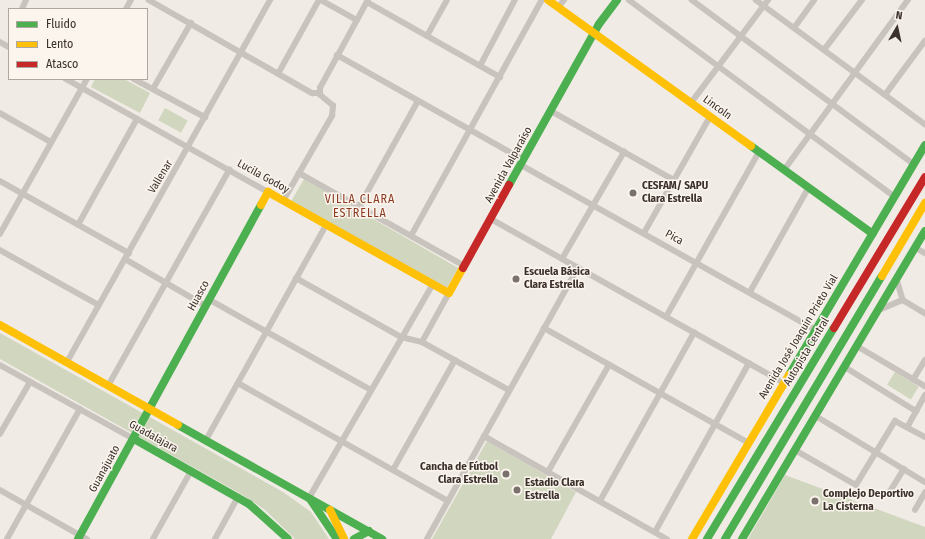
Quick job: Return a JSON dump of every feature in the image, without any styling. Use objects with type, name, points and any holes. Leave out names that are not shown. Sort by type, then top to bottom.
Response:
[{"type":"main road","name":"Lincoln","points":[[548,0],[873,234]]},
{"type":"main road","name":"Avenida Valparaíso","points":[[449,293],[594,33],[616,0]]},
{"type":"main road","name":"Avenida José Joaquín Prieto Vial","points":[[692,539],[925,145]]},
{"type":"main road","name":"Autopista Central","points":[[708,539],[925,177]]},
{"type":"main road","name":"Lucila Godoy","points":[[268,192],[449,293]]},
{"type":"main road","name":"Huasco","points":[[150,409],[268,192]]},
{"type":"main road","points":[[725,539],[925,203]]},
{"type":"main road","points":[[742,539],[925,231]]},
{"type":"main road","points":[[0,325],[382,539]]},
{"type":"main road","name":"Guanajuato","points":[[82,538],[150,409]]},
{"type":"main road","name":"Guadalajara","points":[[134,439],[238,497],[285,538]]},
{"type":"main road","points":[[309,498],[337,539]]},
{"type":"main road","points":[[330,510],[344,539]]},
{"type":"main road","points":[[354,539],[369,532]]},
{"type":"street","points":[[149,0],[312,94],[320,93]]},
{"type":"street","name":"Vallenar","points":[[67,362],[270,0]]},
{"type":"street","points":[[278,74],[320,0],[357,20]]},
{"type":"street","points":[[427,36],[447,0]]},
{"type":"street","points":[[480,66],[515,0]]},
{"type":"street","points":[[411,236],[542,0]]},
{"type":"street","points":[[558,8],[564,0]]},
{"type":"street","points":[[629,0],[895,197]]},
{"type":"street","points":[[692,0],[914,164]]},
{"type":"street","points":[[756,0],[925,124]]},
{"type":"street","points":[[691,103],[768,0]]},
{"type":"street","points":[[794,28],[814,0]]},
{"type":"street","points":[[824,50],[862,0]]},
{"type":"street","points":[[784,170],[908,0]]},
{"type":"street","points":[[320,93],[337,55],[367,1],[500,77]]},
{"type":"street","points":[[152,89],[191,23]]},
{"type":"street","points":[[885,95],[925,40]]},
{"type":"street","name":"Pica","points":[[337,55],[470,130],[593,205],[816,330]]},
{"type":"street","name":"Lucila Godoy","points":[[68,80],[268,192]]},
{"type":"street","points":[[0,234],[86,80]]},
{"type":"street","points":[[136,80],[205,117]]},
{"type":"street","points":[[284,201],[333,113],[331,104],[320,93]]},
{"type":"street","points":[[359,206],[418,101]]},
{"type":"street","points":[[551,111],[674,180]]},
{"type":"street","points":[[0,113],[51,142]]},
{"type":"street","points":[[644,233],[710,117]]},
{"type":"street","points":[[78,225],[137,119]]},
{"type":"street","points":[[562,259],[624,152]]},
{"type":"street","points":[[666,317],[759,152]]},
{"type":"street","points":[[108,386],[229,170]]},
{"type":"street","points":[[300,173],[465,266]]},
{"type":"street","points":[[0,181],[129,253]]},
{"type":"street","points":[[750,292],[809,187]]},
{"type":"street","points":[[491,219],[785,383]]},
{"type":"street","points":[[206,440],[326,225]]},
{"type":"street","points":[[916,248],[925,253]]},
{"type":"street","points":[[0,250],[99,306]]},
{"type":"street","points":[[125,259],[166,282],[266,331],[371,390]]},
{"type":"street","points":[[427,539],[578,268]]},
{"type":"street","points":[[296,278],[401,337],[422,342],[510,390]]},
{"type":"street","points":[[897,279],[903,300],[925,313]]},
{"type":"street","points":[[309,498],[433,284]]},
{"type":"street","name":"Avenida Valparaíso","points":[[422,342],[449,293]]},
{"type":"street","points":[[878,311],[903,300]]},
{"type":"street","points":[[544,328],[749,443]]},
{"type":"street","points":[[600,501],[694,333]]},
{"type":"street","points":[[857,346],[925,386]]},
{"type":"street","points":[[393,470],[455,360]]},
{"type":"street","points":[[913,380],[925,360]]},
{"type":"street","points":[[655,532],[749,363]]},
{"type":"street","name":"Guadalajara","points":[[0,365],[134,439]]},
{"type":"street","points":[[548,472],[609,365]]},
{"type":"street","points":[[845,367],[916,411]]},
{"type":"street","points":[[0,434],[30,382]]},
{"type":"street","points":[[238,383],[448,501]]},
{"type":"street","points":[[908,426],[925,395]]},
{"type":"street","points":[[7,539],[80,409]]},
{"type":"street","points":[[816,416],[925,482]]},
{"type":"street","points":[[795,450],[856,485],[895,421],[908,426],[925,437]]},
{"type":"street","points":[[484,436],[667,539]]},
{"type":"street","points":[[889,493],[904,469]]},
{"type":"street","points":[[153,539],[191,471]]},
{"type":"street","points":[[0,490],[82,538]]},
{"type":"street","points":[[915,510],[925,493]]},
{"type":"street","points":[[215,539],[238,497]]},
{"type":"green space","points":[[94,80],[126,80],[150,93],[140,113],[91,87]]},
{"type":"green space","points":[[165,108],[188,121],[181,133],[158,120]]},
{"type":"green space","points":[[304,179],[458,268],[446,290],[292,201]]},
{"type":"green space","points":[[0,333],[283,492],[311,512],[329,539],[295,539],[264,509],[241,494],[0,359]]},
{"type":"green space","points":[[895,372],[919,387],[911,400],[887,385]]},
{"type":"green space","name":"Cancha de Fútbol Clara Estrella","points":[[487,441],[576,492],[551,539],[432,539]]},
{"type":"green space","name":"Complejo Deportivo La Cisterna","points":[[785,475],[925,527],[925,539],[748,539]]},
{"type":"traffic: fast","points":[[509,185],[599,24],[617,0]]},
{"type":"traffic: fast","points":[[789,375],[925,145]]},
{"type":"traffic: fast","points":[[751,146],[873,234]]},
{"type":"traffic: fast","points":[[78,539],[261,205]]},
{"type":"traffic: fast","points":[[742,539],[925,231]]},
{"type":"traffic: fast","points":[[725,539],[882,276]]},
{"type":"traffic: fast","points":[[707,539],[834,328]]},
{"type":"traffic: fast","points":[[178,425],[382,539]]},
{"type":"traffic: fast","points":[[134,439],[249,504],[288,539]]},
{"type":"traffic: fast","points":[[310,499],[337,539]]},
{"type":"traffic: fast","points":[[354,539],[369,531]]},
{"type":"traffic: slow","points":[[548,0],[751,146]]},
{"type":"traffic: slow","points":[[261,205],[268,192],[449,293],[463,268]]},
{"type":"traffic: slow","points":[[882,276],[925,203]]},
{"type":"traffic: slow","points":[[0,325],[178,425]]},
{"type":"traffic: slow","points":[[692,539],[789,375]]},
{"type":"traffic: slow","points":[[330,510],[344,539]]},
{"type":"traffic: jam","points":[[834,328],[925,177]]},
{"type":"traffic: jam","points":[[463,268],[509,185]]},
{"type":"place","name":"CESFAM/ SAPU Clara Estrella","points":[[633,193]]},
{"type":"place","name":"Escuela Básica Clara Estrella","points":[[516,279]]},
{"type":"place","name":"Cancha de Fútbol Clara Estrella","points":[[506,474]]},
{"type":"place","name":"Estadio Clara Estrella","points":[[517,490]]},
{"type":"place","name":"Complejo Deportivo La Cisterna","points":[[815,501]]},
{"type":"district","name":"VILLA CLARA ESTRELLA","points":[[360,207]]}]
